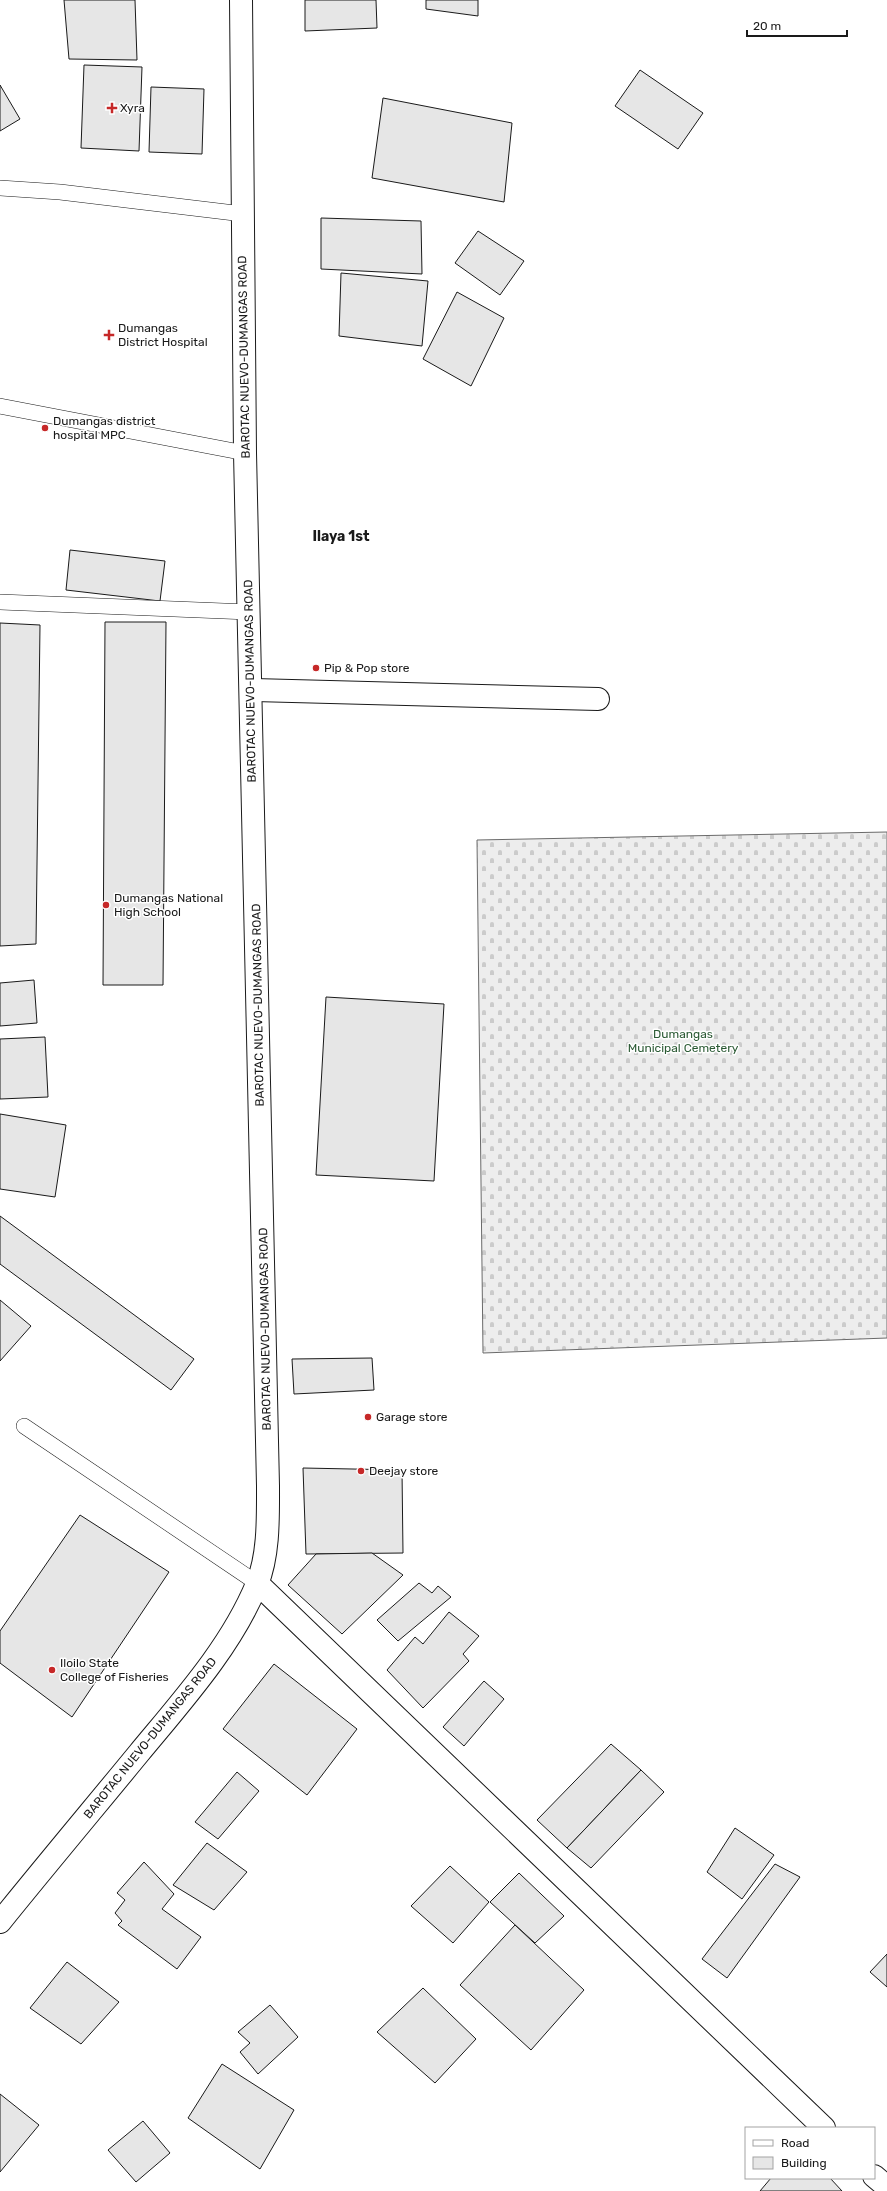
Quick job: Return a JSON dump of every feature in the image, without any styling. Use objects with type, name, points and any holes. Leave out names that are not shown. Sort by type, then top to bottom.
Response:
[{"type":"main road","name":"BAROTAC NUEVO-DUMANGAS ROAD","points":[[0,1922],[171,1715],[216,1656],[239,1619],[257,1583],[267,1536],[268,1486],[245,454],[241,0]]},
{"type":"main road","points":[[250,690],[598,699]]},
{"type":"main road","points":[[257,1583],[823,2127]]},
{"type":"main road","points":[[875,2177],[887,2187]]},
{"type":"lane","points":[[0,188],[60,192],[243,214]]},
{"type":"lane","points":[[0,406],[245,454]]},
{"type":"lane","points":[[0,602],[249,612]]},
{"type":"lane","points":[[24,1426],[257,1583]]},
{"type":"green space","name":"Dumangas Municipal Cemetery","points":[[887,832],[887,1338],[483,1353],[477,840]]},
{"type":"building","points":[[64,0],[135,0],[137,60],[69,59]]},
{"type":"building","points":[[305,0],[376,0],[377,28],[305,31]]},
{"type":"building","points":[[426,0],[478,0],[478,16],[426,9]]},
{"type":"building","name":"Xyra","points":[[84,65],[142,67],[139,151],[81,148]]},
{"type":"building","points":[[640,70],[703,113],[678,149],[615,106]]},
{"type":"building","points":[[0,85],[20,119],[0,131]]},
{"type":"building","points":[[151,87],[204,89],[202,154],[149,152]]},
{"type":"building","points":[[383,98],[512,123],[504,202],[372,178]]},
{"type":"building","points":[[321,218],[421,221],[422,274],[321,269]]},
{"type":"building","points":[[478,231],[524,261],[500,295],[455,263]]},
{"type":"building","points":[[341,273],[428,281],[422,346],[339,336]]},
{"type":"building","points":[[457,292],[504,318],[471,386],[423,359]]},
{"type":"building","points":[[70,550],[165,561],[160,601],[66,590]]},
{"type":"building","points":[[105,622],[166,622],[163,985],[103,985]]},
{"type":"building","points":[[0,623],[40,625],[36,944],[0,946]]},
{"type":"building","points":[[34,980],[37,1023],[0,1026],[0,983]]},
{"type":"building","points":[[326,997],[444,1004],[434,1181],[316,1175]]},
{"type":"building","points":[[45,1037],[48,1097],[0,1099],[0,1039]]},
{"type":"building","points":[[0,1114],[66,1125],[55,1197],[0,1189]]},
{"type":"building","points":[[0,1216],[194,1359],[171,1390],[0,1264]]},
{"type":"building","points":[[0,1300],[31,1326],[0,1361]]},
{"type":"building","points":[[372,1358],[374,1390],[294,1394],[292,1359]]},
{"type":"building","points":[[303,1468],[402,1470],[403,1553],[306,1554]]},
{"type":"building","points":[[80,1515],[169,1572],[72,1717],[0,1663],[0,1631]]},
{"type":"building","points":[[372,1553],[403,1575],[342,1634],[288,1585],[316,1554]]},
{"type":"building","points":[[419,1583],[432,1593],[438,1586],[451,1597],[398,1641],[377,1620]]},
{"type":"building","points":[[449,1612],[479,1636],[463,1654],[469,1661],[423,1708],[387,1670],[415,1637],[423,1644]]},
{"type":"building","points":[[274,1664],[357,1729],[307,1795],[223,1729]]},
{"type":"building","points":[[484,1681],[504,1699],[464,1746],[443,1727]]},
{"type":"building","points":[[611,1744],[641,1770],[567,1848],[537,1820]]},
{"type":"building","points":[[641,1770],[664,1792],[591,1868],[567,1848]]},
{"type":"building","points":[[237,1772],[259,1791],[218,1839],[195,1822]]},
{"type":"building","points":[[735,1828],[774,1855],[742,1899],[707,1872]]},
{"type":"building","points":[[207,1843],[247,1872],[214,1910],[173,1885]]},
{"type":"building","points":[[144,1862],[174,1894],[162,1909],[201,1937],[177,1969],[118,1925],[122,1921],[115,1913],[125,1900],[117,1893]]},
{"type":"building","points":[[775,1864],[800,1877],[727,1978],[702,1959]]},
{"type":"building","points":[[450,1866],[489,1902],[453,1943],[411,1906]]},
{"type":"building","points":[[519,1873],[564,1916],[535,1943],[490,1902]]},
{"type":"building","points":[[515,1925],[584,1990],[531,2050],[460,1985]]},
{"type":"building","points":[[887,1954],[887,1987],[870,1972]]},
{"type":"building","points":[[67,1962],[119,2002],[81,2044],[30,2008]]},
{"type":"building","points":[[423,1988],[476,2039],[435,2083],[377,2032]]},
{"type":"building","points":[[270,2005],[298,2037],[258,2074],[240,2052],[250,2043],[238,2032]]},
{"type":"building","points":[[222,2064],[294,2110],[260,2169],[188,2118]]},
{"type":"building","points":[[0,2094],[39,2125],[0,2172]]},
{"type":"building","points":[[143,2121],[170,2153],[136,2182],[108,2150]]},
{"type":"building","points":[[770,2179],[831,2179],[842,2191],[760,2191]]},
{"type":"place","name":"Xyra","points":[[112,108]]},
{"type":"place","name":"Dumangas District Hospital","points":[[109,335]]},
{"type":"place","name":"Dumangas district hospital MPC","points":[[45,428]]},
{"type":"place","name":"Pip & Pop store","points":[[316,668]]},
{"type":"place","name":"Dumangas National High School","points":[[106,905]]},
{"type":"place","name":"Garage store","points":[[368,1417]]},
{"type":"place","name":"Deejay store","points":[[361,1471]]},
{"type":"place","name":"Iloilo State College of Fisheries","points":[[52,1670]]},
{"type":"district","name":"Ilaya 1st","points":[[341,536]]}]
